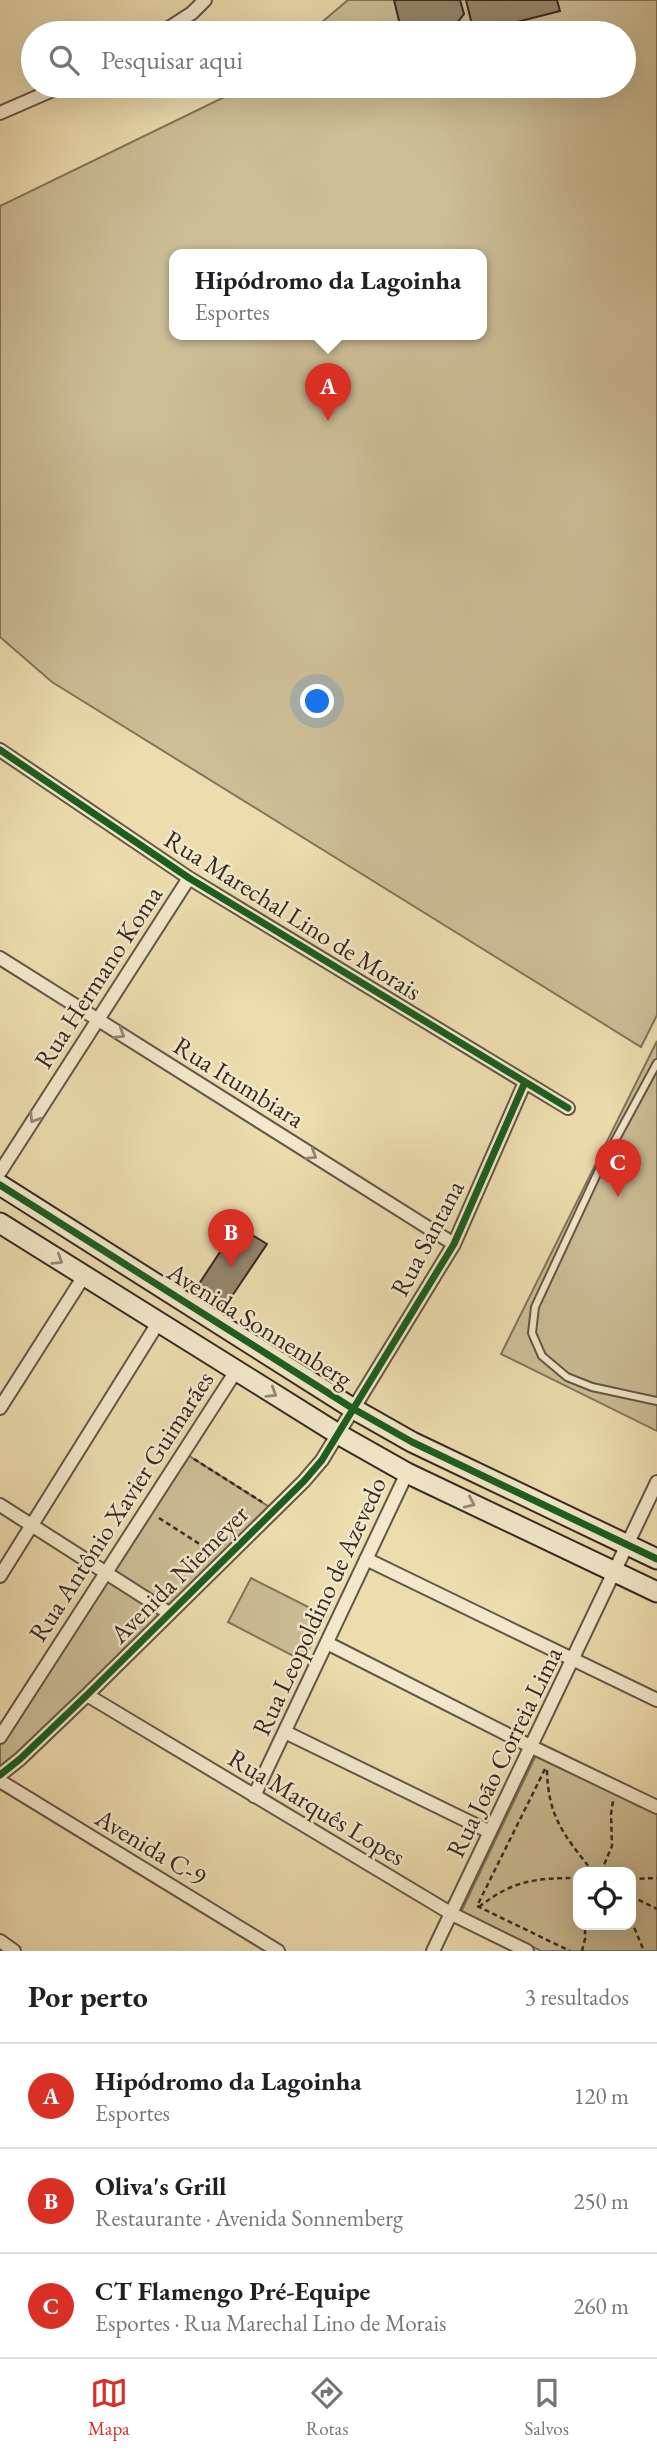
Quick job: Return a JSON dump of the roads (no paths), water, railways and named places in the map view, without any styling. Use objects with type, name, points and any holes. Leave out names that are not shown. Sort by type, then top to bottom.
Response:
[{"type":"street","points":[[180,21],[205,0]]},
{"type":"street","points":[[0,113],[34,98]]},
{"type":"street","name":"Rua Marechal Lino de Morais","points":[[0,750],[189,878],[568,1108]]},
{"type":"street","name":"Rua Hermano Koma","points":[[0,1171],[189,878]]},
{"type":"street","name":"Rua Itumbiara","points":[[0,958],[454,1244]]},
{"type":"street","name":"Rua Santana","points":[[352,1408],[454,1244],[525,1082]]},
{"type":"street","name":"Avenida Sonnemberg","points":[[0,1185],[352,1408],[412,1442],[657,1559]]},
{"type":"street","name":"Avenida Sonnemberg","points":[[0,1223],[338,1434],[407,1473],[657,1592]]},
{"type":"street","points":[[0,1408],[84,1276]]},
{"type":"street","points":[[0,1576],[158,1323]]},
{"type":"street","name":"Rua Antônio Xavier Guimarães","points":[[0,1737],[236,1371]]},
{"type":"street","name":"Avenida Niemeyer","points":[[0,1775],[87,1695],[322,1460],[352,1408]]},
{"type":"street","name":"Rua Leopoldino de Azevedo","points":[[254,1796],[407,1473]]},
{"type":"street","points":[[627,1544],[657,1482]]},
{"type":"street","points":[[0,1505],[169,1613]]},
{"type":"street","name":"Rua João Correia Lima","points":[[433,1951],[457,1917],[490,1832],[627,1544]]},
{"type":"street","points":[[366,1559],[657,1700]]},
{"type":"street","points":[[327,1643],[657,1807]]},
{"type":"street","name":"Rua Marquês Lopes","points":[[87,1695],[457,1917],[527,1951]]},
{"type":"street","points":[[285,1732],[490,1832]]},
{"type":"street","name":"Avenida C-9","points":[[0,1781],[278,1951]]},
{"type":"street","points":[[0,1941],[14,1951]]},
{"type":"lane","points":[[657,1063],[598,1172],[535,1307],[533,1334],[542,1356],[567,1377],[592,1387],[657,1401]]},
{"type":"place","name":"Hipódromo da Lagoinha","points":[[328,421]]},
{"type":"place","name":"CT Flamengo Pré-Equipe","points":[[618,1197]]},
{"type":"place","name":"Oliva's Grill","points":[[231,1267]]}]
